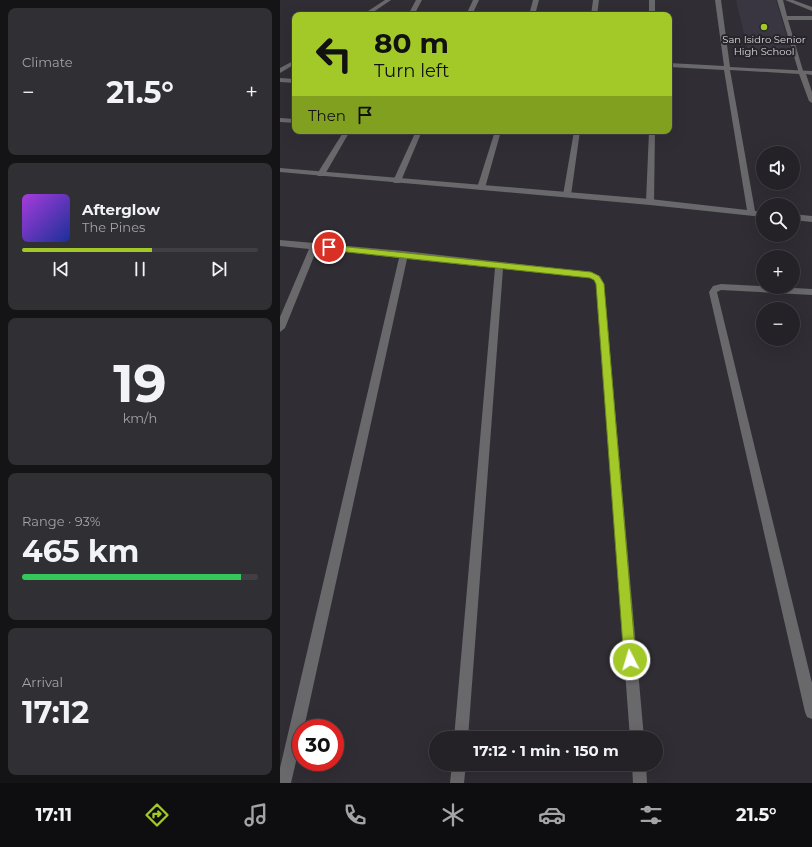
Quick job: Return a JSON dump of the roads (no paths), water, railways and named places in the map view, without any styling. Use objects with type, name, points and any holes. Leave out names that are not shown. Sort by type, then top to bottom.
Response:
[{"type":"street","points":[[370,12],[388,0]]},
{"type":"street","points":[[413,12],[419,0]]},
{"type":"street","points":[[470,12],[476,0]]},
{"type":"street","points":[[533,12],[536,0]]},
{"type":"street","points":[[594,12],[596,0]]},
{"type":"street","points":[[652,0],[652,12]]},
{"type":"street","points":[[718,0],[727,68],[751,212]]},
{"type":"street","points":[[780,0],[812,101]]},
{"type":"street","points":[[788,0],[812,9]]},
{"type":"street","points":[[785,18],[812,18]]},
{"type":"street","points":[[280,72],[292,64]]},
{"type":"street","points":[[672,65],[812,73]]},
{"type":"street","points":[[280,80],[292,81]]},
{"type":"street","points":[[280,120],[292,121]]},
{"type":"street","points":[[321,174],[345,134]]},
{"type":"street","points":[[397,181],[418,134]]},
{"type":"street","points":[[481,188],[497,134]]},
{"type":"street","points":[[567,195],[577,134]]},
{"type":"street","points":[[650,202],[652,134]]},
{"type":"street","points":[[280,170],[650,202],[756,213]]},
{"type":"street","points":[[800,217],[812,218]]},
{"type":"street","points":[[280,243],[404,254],[499,266],[591,275],[597,278],[600,284],[636,731]]},
{"type":"street","points":[[280,328],[314,246]]},
{"type":"street","points":[[284,783],[404,254]]},
{"type":"street","points":[[462,731],[499,266]]},
{"type":"street","points":[[812,292],[721,287],[716,288],[713,292],[812,712]]},
{"type":"street","points":[[457,783],[458,771]]},
{"type":"street","points":[[639,771],[640,783]]},
{"type":"place","name":"San Isidro Senior High School","points":[[764,27]]}]
